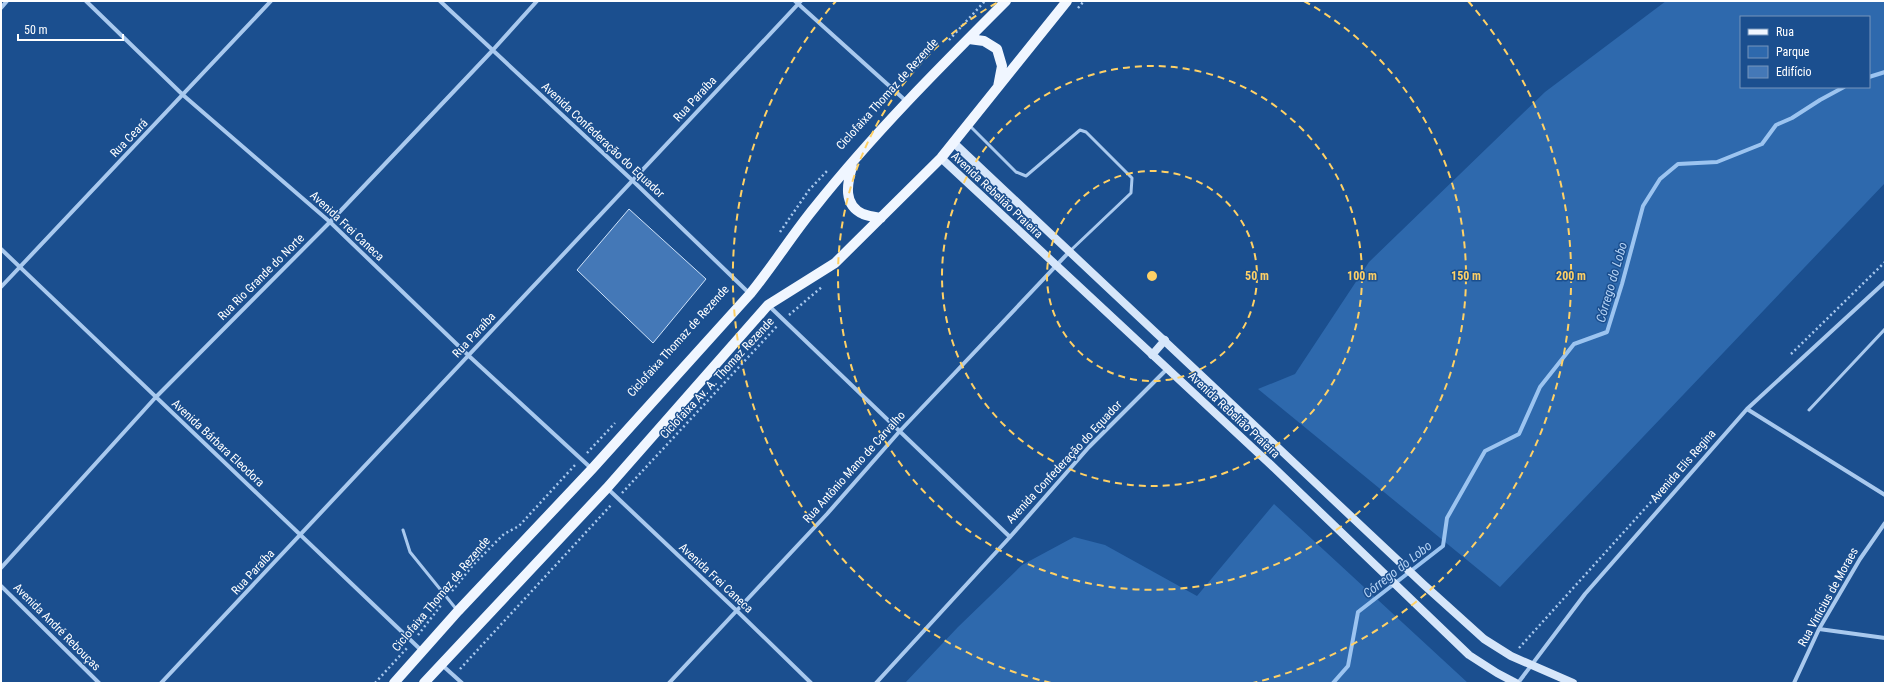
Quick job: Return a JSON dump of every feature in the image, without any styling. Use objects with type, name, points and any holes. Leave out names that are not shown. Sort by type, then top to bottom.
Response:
[{"type":"main road","points":[[394,683],[458,611],[592,469],[750,294],[770,271],[814,207],[907,102],[1006,1]]},
{"type":"main road","points":[[424,683],[606,488],[768,305],[834,263],[940,158],[954,143],[1067,1]]},
{"type":"main road","points":[[969,39],[984,41],[997,49],[1002,66],[997,89]]},
{"type":"main road","points":[[853,164],[847,189],[848,198],[854,207],[862,214],[881,218]]},
{"type":"street","points":[[1,8],[7,1]]},
{"type":"street","name":"Avenida Frei Caneca","points":[[86,1],[183,95],[330,222],[469,356],[592,469]]},
{"type":"street","name":"Rua Ceará","points":[[1,287],[271,1]]},
{"type":"street","name":"Avenida Confederação do Equador","points":[[440,1],[632,180],[750,294]]},
{"type":"street","name":"Rua Rio Grande do Norte","points":[[1,568],[155,398],[330,222],[492,51],[537,1]]},
{"type":"street","points":[[798,2],[907,102]]},
{"type":"street","name":"Rua Paraíba","points":[[161,683],[302,535],[798,2]]},
{"type":"street","name":"Avenida Rebelião Praieira","points":[[954,143],[1403,565],[1484,639],[1511,656],[1573,683]]},
{"type":"street","name":"Avenida Rebelião Praieira","points":[[940,158],[1270,464],[1399,590],[1469,655],[1496,673],[1517,683]]},
{"type":"street","name":"Avenida Bárbara Eleodora","points":[[1,249],[155,398],[302,535],[422,651]]},
{"type":"street","name":"Rua Antônio Mano de Carvalho","points":[[669,683],[827,514],[899,432],[1070,251]]},
{"type":"street","name":"Avenida Elis Regina","points":[[1517,683],[1585,594],[1747,409],[1885,282]]},
{"type":"street","name":"Avenida Confederação do Equador","points":[[768,305],[899,432],[1010,536],[1089,447],[1167,369]]},
{"type":"street","points":[[1152,355],[1165,340]]},
{"type":"street","points":[[1747,409],[1885,495]]},
{"type":"street","name":"Avenida Frei Caneca","points":[[606,488],[811,683]]},
{"type":"street","name":"Rua Vinícius de Moraes","points":[[1794,683],[1819,629],[1860,558],[1885,523]]},
{"type":"street","points":[[876,683],[1010,536]]},
{"type":"street","name":"Avenida André Rebouças","points":[[1,586],[100,683]]},
{"type":"street","points":[[1819,629],[1885,638]]},
{"type":"street","points":[[441,664],[462,683]]},
{"type":"lane","points":[[969,124],[972,130],[1016,172],[1026,176],[1080,130],[1086,132],[1132,178],[1131,193],[1070,251]]},
{"type":"lane","points":[[1808,410],[1885,329]]},
{"type":"lane","points":[[403,530],[410,552],[458,611]]},
{"type":"path","name":"Ciclofaixa Thomaz de Rezende","points":[[945,44],[985,1]]},
{"type":"path","points":[[1074,12],[1084,1]]},
{"type":"path","points":[[778,234],[809,190],[830,168]]},
{"type":"path","name":"Ciclofaixa Av. A. Thomaz Rezende","points":[[454,676],[770,331],[824,285]]},
{"type":"path","name":"Ciclofaixa Thomaz de Rezende","points":[[375,683],[412,642],[474,564],[504,534],[519,526],[618,420]]},
{"type":"green space","points":[[1666,1],[1885,1],[1885,183],[1500,587],[1258,389],[1295,374],[1369,262],[1545,92]]},
{"type":"green space","points":[[1274,504],[1468,683],[905,683],[958,627],[1022,565],[1074,537],[1105,545],[1197,596]]},
{"type":"building","points":[[629,209],[706,279],[653,343],[577,270]]},
{"type":"waterway","name":"Córrego do Lobo","points":[[1870,77],[1885,72]]},
{"type":"waterway","name":"Córrego do Lobo","points":[[1333,683],[1348,666],[1358,612],[1443,546],[1447,518],[1485,451],[1519,434],[1540,387],[1574,344],[1607,332],[1622,284],[1643,206],[1660,179],[1678,164],[1717,162],[1762,144],[1776,125],[1792,118],[1842,88]]}]
